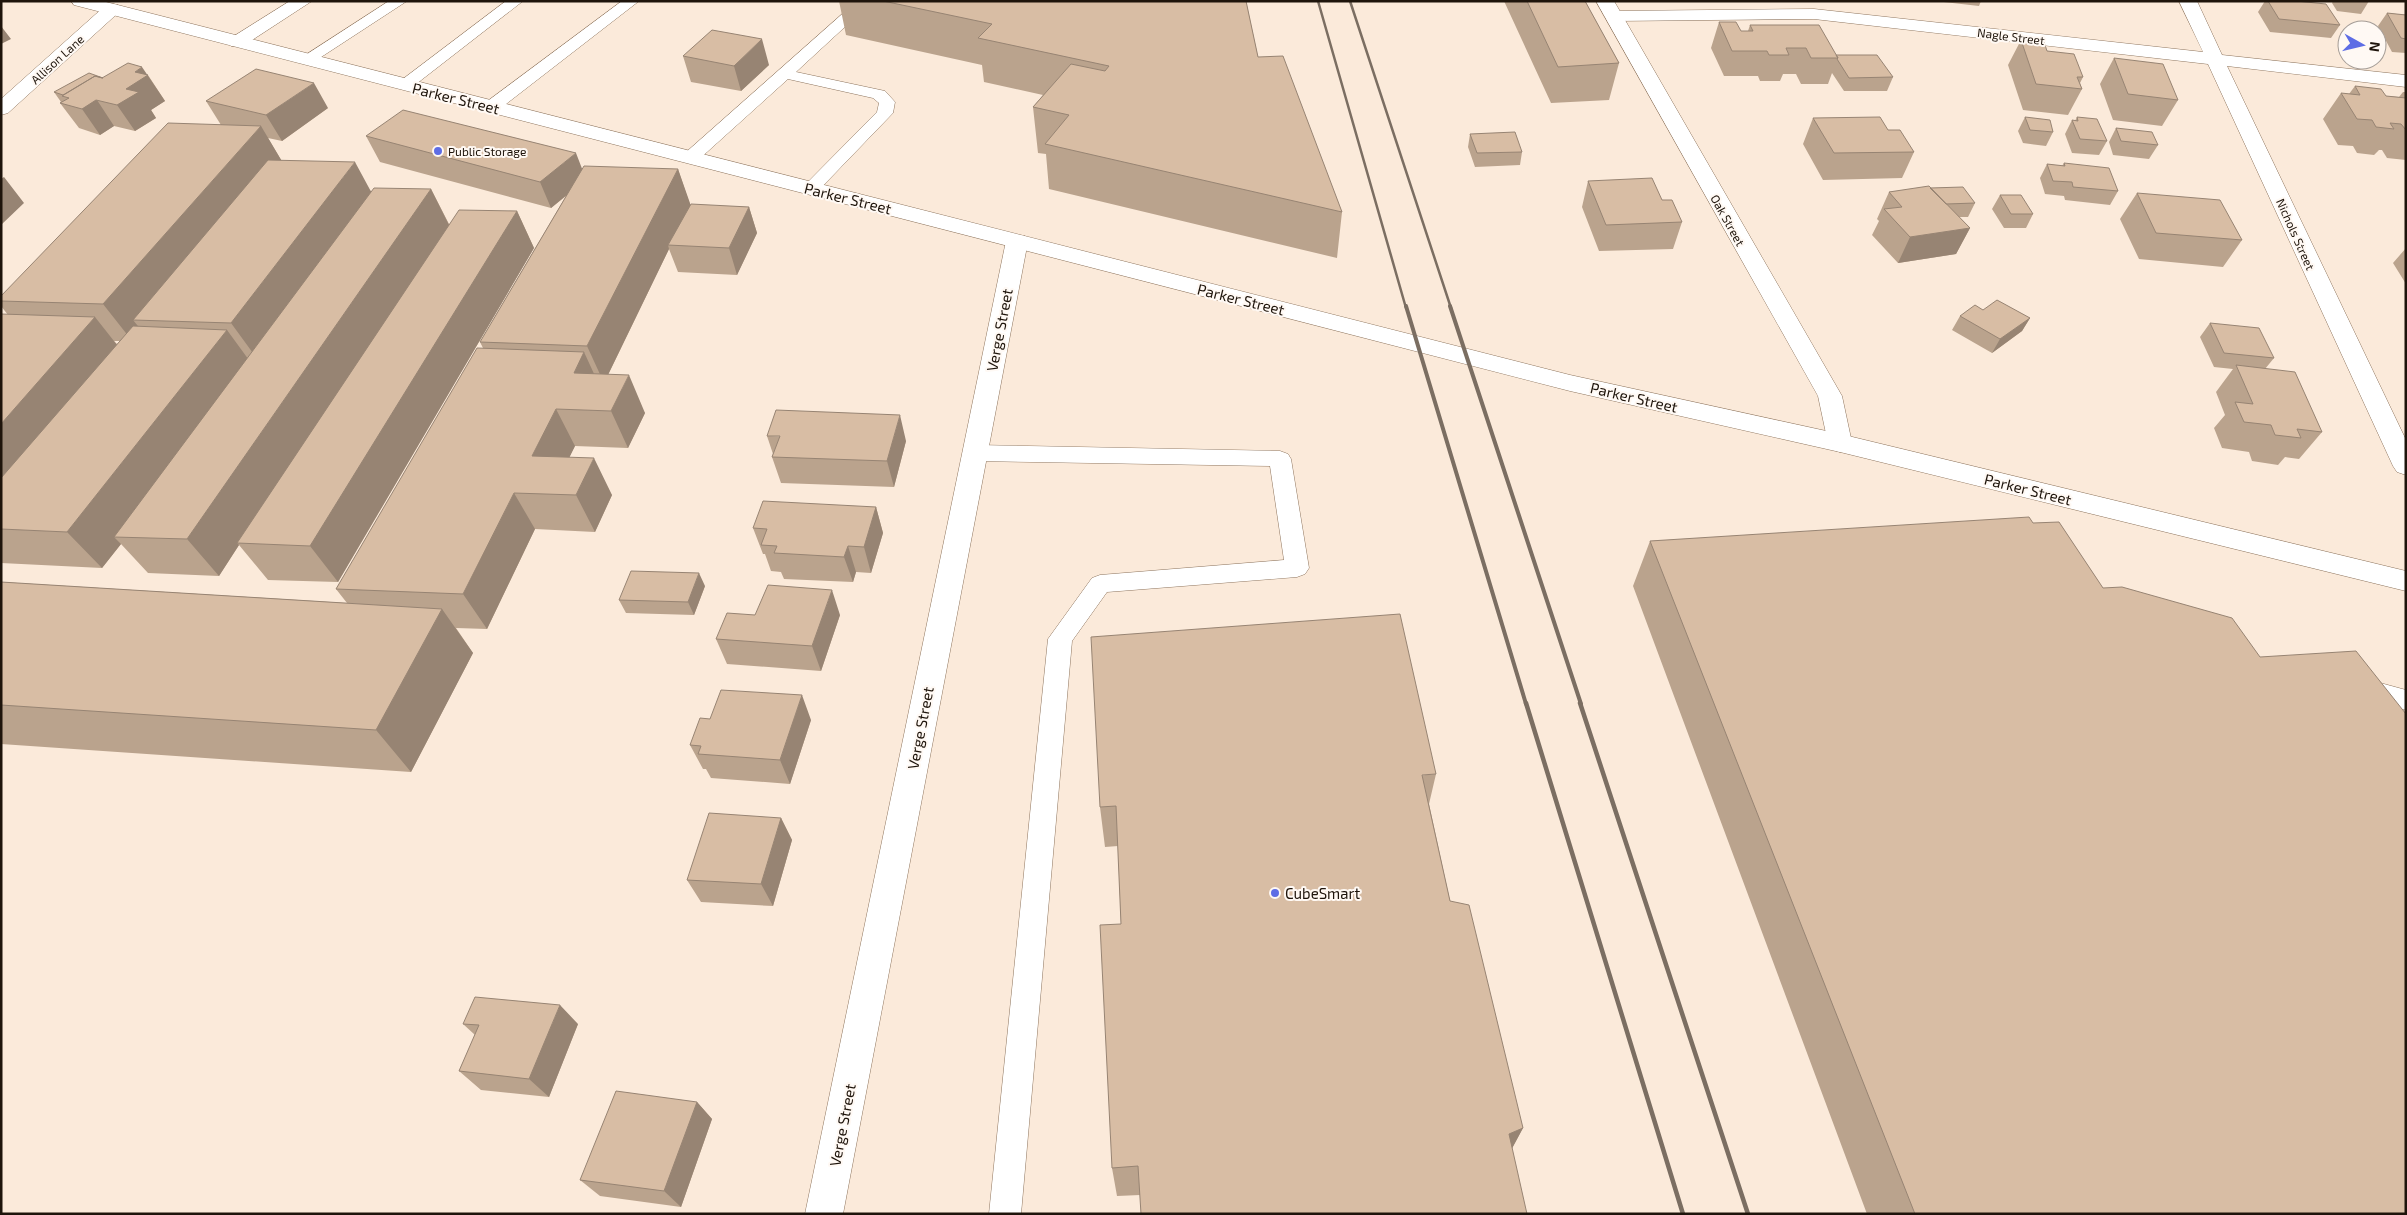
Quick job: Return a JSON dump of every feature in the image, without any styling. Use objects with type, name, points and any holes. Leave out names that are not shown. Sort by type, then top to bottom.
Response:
[{"type":"street","name":"Parker Street","points":[[80,1],[1570,383],[1840,443],[2406,581]]},
{"type":"street","points":[[237,42],[303,1]]},
{"type":"street","name":"Nichols Street","points":[[2188,1],[2217,60],[2330,308],[2406,466]]},
{"type":"street","name":"Allison Lane","points":[[1,109],[112,9]]},
{"type":"street","name":"Nagle Street","points":[[1610,9],[1814,14],[2406,81]]},
{"type":"street","name":"Oak Street","points":[[1610,9],[1830,396],[1840,443]]},
{"type":"street","name":"Verge Street","points":[[824,1214],[1017,241]]},
{"type":"lane","points":[[306,60],[400,1]]},
{"type":"lane","points":[[405,85],[516,1]]},
{"type":"lane","points":[[491,107],[632,1]]},
{"type":"lane","points":[[690,158],[866,1]]},
{"type":"lane","points":[[785,74],[879,94],[886,102],[885,113],[810,188]]},
{"type":"lane","points":[[974,453],[1280,459],[1297,568],[1100,584],[1060,639],[1005,1214]]},
{"type":"lane","points":[[2340,682],[2406,700]]},
{"type":"building","points":[[883,1],[1246,1],[1258,57],[1283,56],[1342,212],[1045,144],[1069,115],[1033,107],[1071,64],[1105,71],[1109,66],[978,38],[992,24]]},
{"type":"building","points":[[1527,1],[1585,1],[1619,63],[1558,67]]},
{"type":"building","points":[[2268,1],[2326,4],[2337,20],[2337,25],[2279,19]]},
{"type":"building","points":[[2387,13],[2406,15],[2406,39],[2401,38]]},
{"type":"building","points":[[1719,22],[1736,22],[1741,31],[1753,31],[1750,25],[1819,25],[1838,58],[1811,58],[1806,48],[1786,48],[1789,55],[1769,55],[1767,51],[1732,51]]},
{"type":"building","points":[[712,30],[762,39],[734,66],[683,56]]},
{"type":"building","points":[[2021,40],[2044,42],[2047,51],[2074,54],[2083,77],[2077,77],[2082,89],[2036,84]]},
{"type":"building","points":[[1836,55],[1877,55],[1893,77],[1849,78]]},
{"type":"building","points":[[2114,58],[2163,64],[2178,100],[2128,94]]},
{"type":"building","points":[[128,63],[142,67],[135,72],[148,75],[126,89],[139,92],[117,105],[96,100],[82,109],[60,103],[69,98],[62,96],[95,76],[102,78]]},
{"type":"building","points":[[256,69],[314,83],[266,115],[206,101]]},
{"type":"building","points":[[89,73],[103,78],[95,76],[63,95],[54,92]]},
{"type":"building","points":[[2355,86],[2381,89],[2386,96],[2406,98],[2406,130],[2401,124],[2390,123],[2394,129],[2376,127],[2372,120],[2357,119],[2341,93],[2360,95]]},
{"type":"building","points":[[403,110],[576,153],[540,182],[366,136]]},
{"type":"building","points":[[1880,117],[1888,130],[1900,130],[1914,152],[1834,153],[1813,118]]},
{"type":"building","points":[[2025,117],[2050,120],[2053,132],[2030,130]]},
{"type":"building","points":[[2077,117],[2097,119],[2107,141],[2080,139],[2072,120],[2078,121]]},
{"type":"building","points":[[168,123],[261,126],[103,304],[1,301],[1,296]]},
{"type":"building","points":[[2116,128],[2152,132],[2158,145],[2121,141]]},
{"type":"building","points":[[1515,132],[1522,152],[1477,153],[1470,134]]},
{"type":"building","points":[[268,160],[355,162],[231,323],[133,320]]},
{"type":"building","points":[[2064,163],[2109,168],[2118,191],[2073,187],[2072,182],[2053,181],[2047,164],[2065,166]]},
{"type":"building","points":[[584,166],[678,169],[587,346],[480,342]]},
{"type":"building","points":[[1652,178],[1662,200],[1672,200],[1682,222],[1606,225],[1588,181]]},
{"type":"building","points":[[1929,186],[1970,228],[1910,237],[1884,209],[1902,207],[1889,192]]},
{"type":"building","points":[[1963,187],[1975,203],[1946,204],[1930,188]]},
{"type":"building","points":[[374,188],[431,189],[187,539],[114,537]]},
{"type":"building","points":[[2137,193],[2220,200],[2242,240],[2156,233]]},
{"type":"building","points":[[2000,195],[2021,195],[2033,214],[2011,214]]},
{"type":"building","points":[[691,204],[749,207],[729,248],[668,245]]},
{"type":"building","points":[[459,210],[517,211],[310,546],[237,543]]},
{"type":"building","points":[[1997,300],[2030,318],[2000,339],[1960,316],[1975,305],[1983,310]]},
{"type":"building","points":[[1,314],[95,317],[1,424]]},
{"type":"building","points":[[2210,323],[2259,328],[2274,358],[2224,353]]},
{"type":"building","points":[[133,326],[227,330],[67,532],[1,529],[1,478]]},
{"type":"building","points":[[477,348],[584,352],[574,373],[629,375],[611,411],[556,409],[532,456],[594,458],[576,495],[514,493],[463,594],[336,589]]},
{"type":"building","points":[[2236,365],[2295,372],[2322,432],[2297,429],[2301,438],[2275,435],[2271,425],[2244,422],[2235,402],[2253,404]]},
{"type":"building","points":[[776,410],[900,415],[887,461],[772,457],[780,436],[767,436]]},
{"type":"building","points":[[763,501],[876,507],[864,547],[848,546],[844,557],[774,553],[777,546],[761,545],[767,529],[753,528]]},
{"type":"building","points":[[2029,517],[2033,523],[2059,522],[2103,588],[2122,587],[2232,618],[2260,657],[2356,651],[2406,714],[2406,1214],[1915,1214],[1650,541]]},
{"type":"building","points":[[631,571],[699,573],[688,602],[619,600]]},
{"type":"building","points":[[1,582],[442,609],[376,730],[1,705]]},
{"type":"building","points":[[768,585],[832,590],[812,646],[716,639],[727,613],[755,615]]},
{"type":"building","name":"CubeSmart","points":[[1400,614],[1436,774],[1422,775],[1450,901],[1469,905],[1523,1128],[1509,1134],[1527,1214],[1141,1214],[1138,1166],[1112,1168],[1100,925],[1121,924],[1116,806],[1100,807],[1091,637]]},
{"type":"building","points":[[721,690],[802,695],[780,760],[698,754],[701,746],[690,745],[700,718],[710,719]]},
{"type":"building","points":[[709,813],[781,818],[761,884],[687,880]]},
{"type":"building","points":[[475,997],[560,1005],[529,1079],[459,1071],[479,1025],[463,1024]]},
{"type":"building","points":[[616,1091],[697,1102],[664,1191],[580,1180]]},
{"type":"railway","points":[[1318,1],[1406,308]]},
{"type":"railway","points":[[1350,1],[1451,308]]},
{"type":"railway","points":[[1406,306],[1526,704]]},
{"type":"railway","points":[[1450,306],[1581,704]]},
{"type":"railway","points":[[1526,703],[1683,1214]]},
{"type":"railway","points":[[1580,703],[1748,1214]]},
{"type":"place","name":"Public Storage","points":[[438,151]]},
{"type":"place","name":"CubeSmart","points":[[1275,893]]}]
